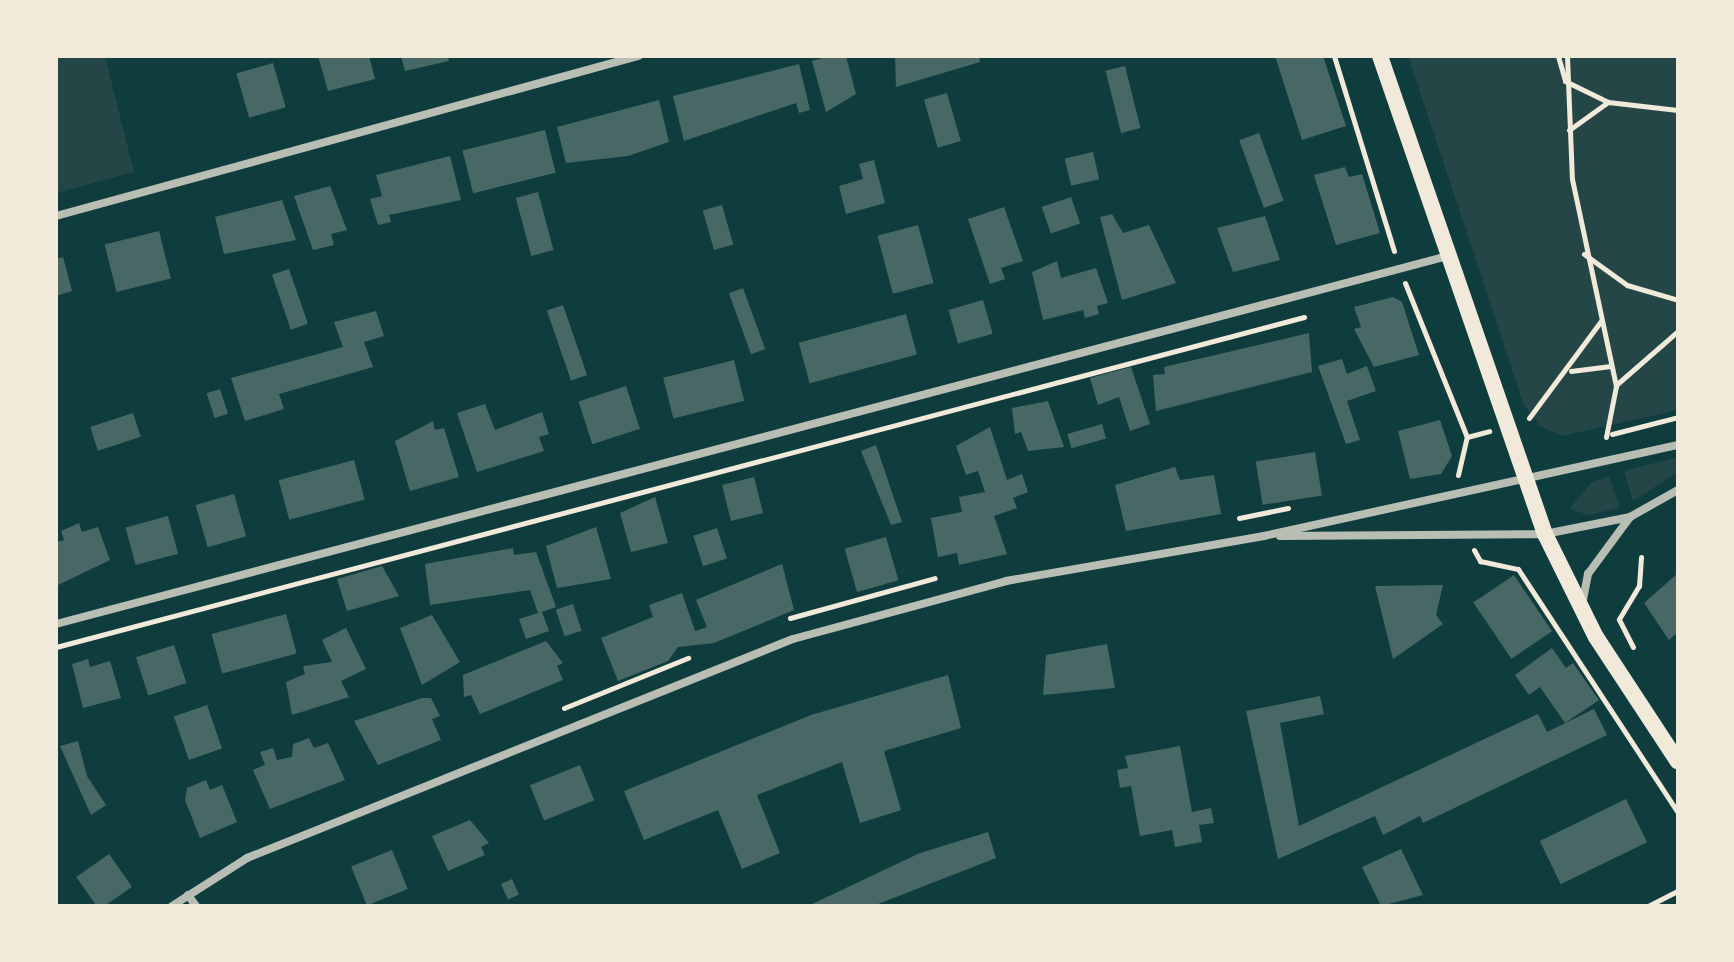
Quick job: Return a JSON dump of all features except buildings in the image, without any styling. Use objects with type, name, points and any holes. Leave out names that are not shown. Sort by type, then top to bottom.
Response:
[{"type":"main road","points":[[1380,56],[1444,257],[1503,427],[1545,534],[1581,610],[1678,762]]},
{"type":"street","points":[[56,216],[638,56]]},
{"type":"street","points":[[56,624],[1444,257]]},
{"type":"street","points":[[172,906],[247,858],[793,639],[1006,581],[1264,536],[1678,445]]},
{"type":"street","points":[[1264,536],[1468,538],[1545,534],[1630,517],[1678,490]]},
{"type":"street","points":[[1581,610],[1588,574],[1630,517]]},
{"type":"street","points":[[188,895],[196,906]]},
{"type":"path","points":[[1558,56],[1565,81],[1608,102],[1678,110]]},
{"type":"path","points":[[1567,56],[1565,81],[1583,254],[1616,386],[1609,436],[1678,417]]},
{"type":"path","points":[[1569,130],[1608,102]]},
{"type":"path","points":[[1583,254],[1627,285],[1678,300]]},
{"type":"path","points":[[1393,293],[1408,289]]},
{"type":"path","points":[[56,647],[1317,313]]},
{"type":"path","points":[[1461,494],[1467,437],[1527,420],[1570,371],[1601,321]]},
{"type":"path","points":[[1616,386],[1678,331]]},
{"type":"path","points":[[1570,371],[1611,366]]},
{"type":"path","points":[[1468,538],[1480,561],[1518,569],[1678,813]]},
{"type":"path","points":[[1641,557],[1639,586],[1619,619],[1643,663]]},
{"type":"path","points":[[1648,906],[1678,891]]},
{"type":"shaded area","points":[[56,56],[105,56],[134,172],[56,193]]},
{"type":"shaded area","points":[[1408,56],[1678,56],[1678,410],[1562,436],[1540,426],[1524,405]]},
{"type":"shaded area","points":[[1678,457],[1678,472],[1633,501],[1624,471]]},
{"type":"shaded area","points":[[1609,476],[1620,508],[1589,515],[1569,509],[1591,483]]}]
